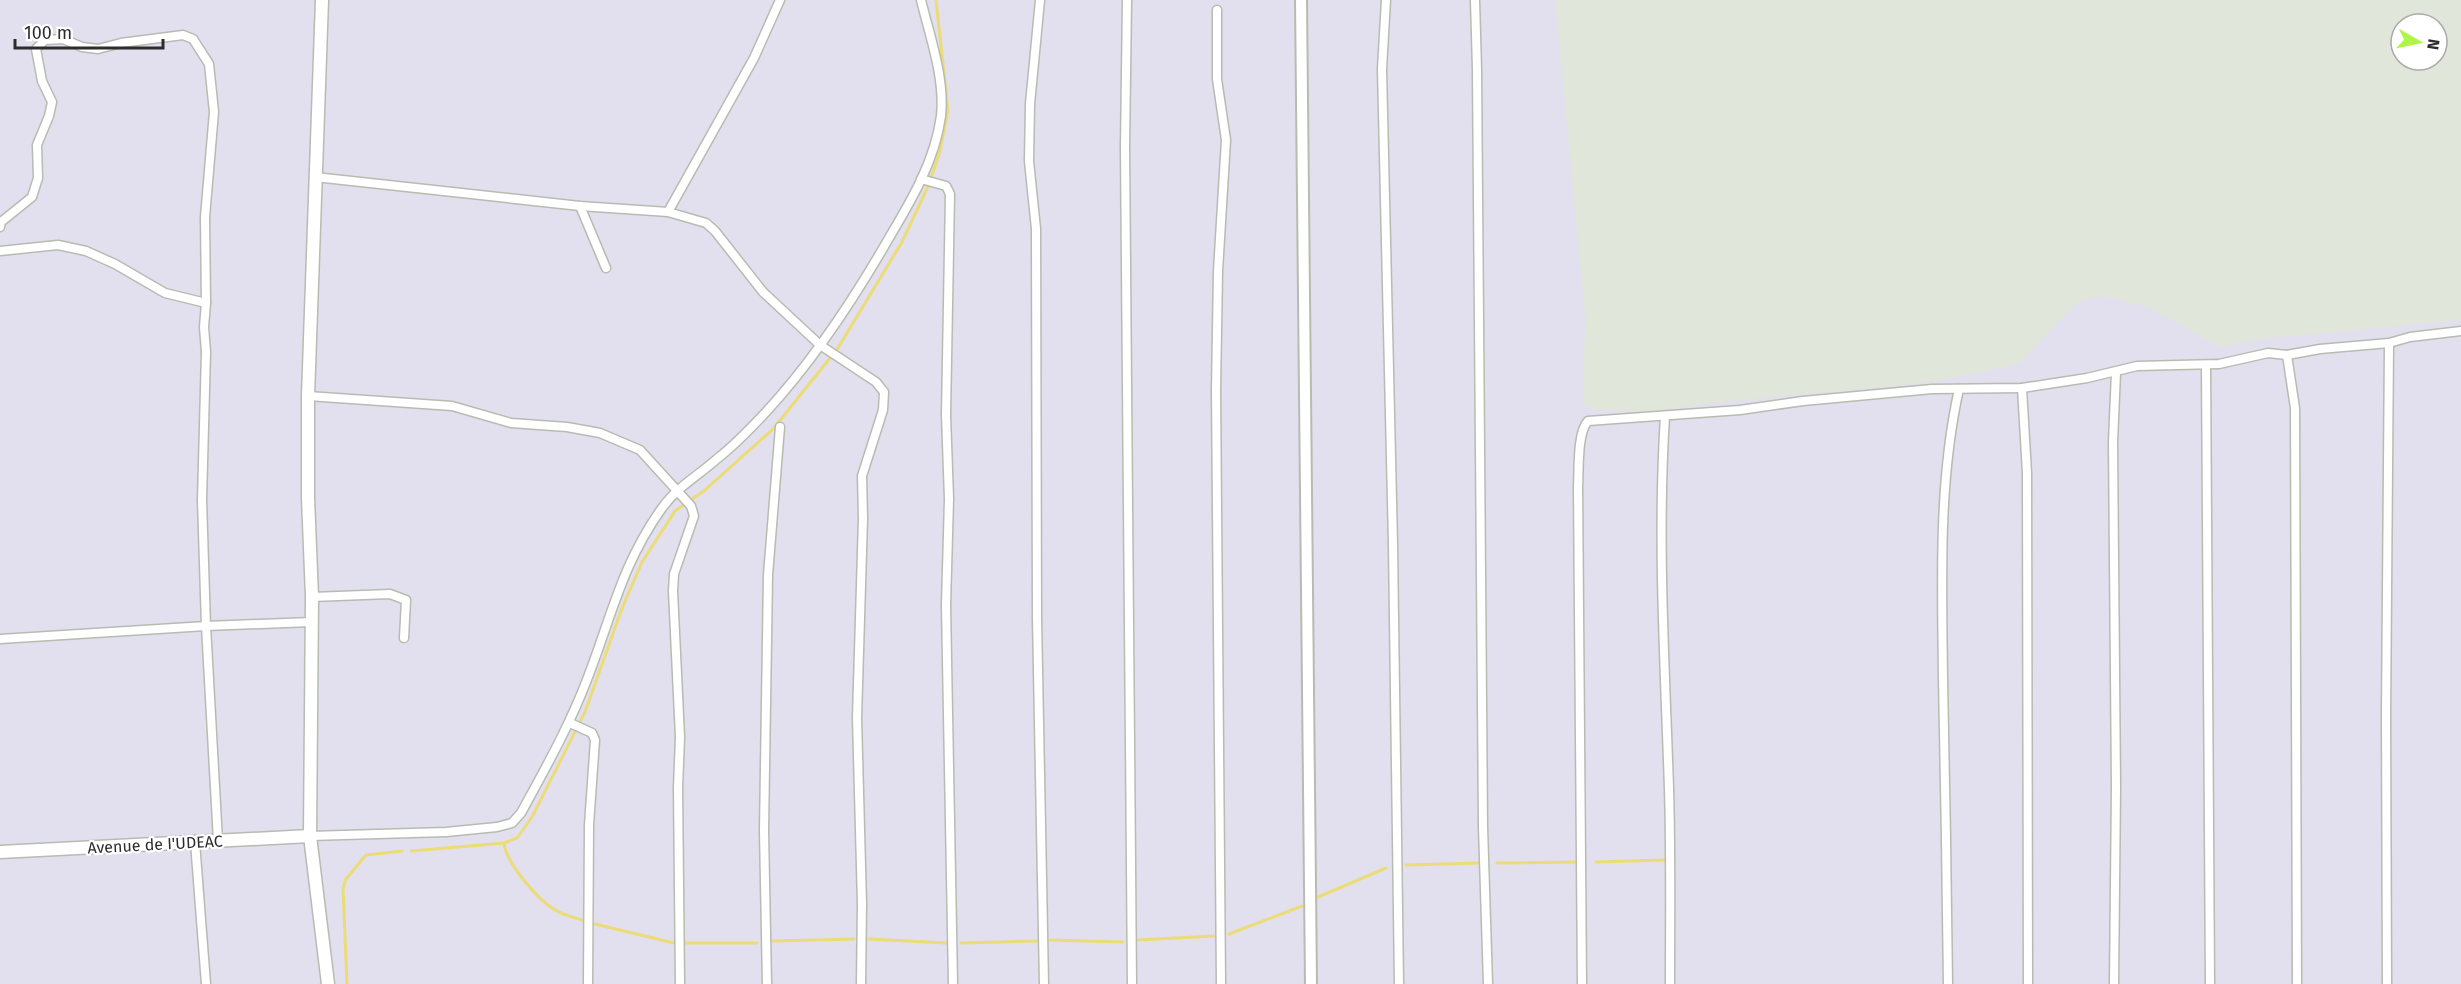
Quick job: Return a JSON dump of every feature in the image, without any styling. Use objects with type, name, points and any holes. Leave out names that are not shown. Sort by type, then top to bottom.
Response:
[{"type":"main road","points":[[322,0],[308,396],[308,498],[312,597],[310,837],[328,984]]},
{"type":"main road","name":"Avenue de I'UDEAC","points":[[0,852],[310,837]]},
{"type":"street","points":[[668,212],[754,58],[780,0]]},
{"type":"street","points":[[310,837],[446,832],[497,827],[512,823],[521,813],[572,723],[614,599],[630,561],[662,508],[719,458],[766,412],[820,345],[870,271],[921,179],[930,157],[941,116],[941,105],[940,82],[921,0]]},
{"type":"street","points":[[1040,0],[1030,104],[1029,161],[1036,229],[1037,607],[1044,984]]},
{"type":"street","points":[[1127,0],[1125,159],[1132,984]]},
{"type":"street","points":[[1300,0],[1311,984]]},
{"type":"street","points":[[1386,0],[1382,81],[1393,544],[1399,984]]},
{"type":"street","points":[[1475,0],[1483,828],[1488,984]]},
{"type":"street","points":[[1217,10],[1217,79],[1226,140],[1218,271],[1216,390],[1221,984]]},
{"type":"street","points":[[0,227],[1,222],[32,197],[38,178],[37,145],[52,102],[42,81],[36,49],[45,40],[63,39],[82,47],[98,49],[121,43],[183,35],[193,39],[209,63],[214,112],[205,217],[204,327],[206,352],[202,500],[206,626],[218,841]]},
{"type":"street","points":[[315,177],[580,206],[668,212],[706,223],[763,292],[820,345],[876,382],[884,392],[883,410],[862,476],[864,518],[857,687],[862,904],[861,984]]},
{"type":"street","points":[[921,179],[946,186],[950,194],[946,415],[949,499],[946,605],[953,984]]},
{"type":"street","points":[[580,206],[606,268]]},
{"type":"street","points":[[0,251],[58,245],[86,251],[115,264],[165,293],[206,303]]},
{"type":"street","points":[[1582,984],[1581,604],[1578,487],[1582,432],[1583,426],[1588,421],[1740,410],[1803,401],[1932,389],[2022,388],[2116,372],[2137,366],[2206,365],[2268,352],[2287,355],[2320,349],[2389,343],[2410,337],[2461,331]]},
{"type":"street","points":[[2386,984],[2389,343]]},
{"type":"street","points":[[2287,355],[2295,408],[2297,984]]},
{"type":"street","points":[[2206,365],[2210,984]]},
{"type":"street","points":[[2114,984],[2116,788],[2113,442],[2116,372]]},
{"type":"street","points":[[2022,388],[2027,473],[2028,984]]},
{"type":"street","points":[[1948,984],[1943,642],[1944,489],[1949,431],[1959,389]]},
{"type":"street","points":[[308,396],[452,406],[511,423],[567,427],[600,433],[640,450],[691,506],[694,516],[674,574],[673,591],[680,717],[678,788],[680,984]]},
{"type":"street","points":[[1665,416],[1661,510],[1663,655],[1669,791],[1670,984]]},
{"type":"street","points":[[767,984],[765,831],[768,575],[780,427]]},
{"type":"street","points":[[312,597],[378,594],[400,597],[406,600],[407,607],[404,638]]},
{"type":"street","points":[[0,639],[311,622]]},
{"type":"street","points":[[572,723],[592,732],[595,740],[589,825],[588,984]]},
{"type":"street","points":[[195,842],[206,984]]},
{"type":"shaded area","points":[[1555,0],[2461,0],[2461,320],[2261,339],[2220,347],[2150,308],[2114,298],[2094,297],[2070,309],[2019,364],[1931,382],[1693,405],[1651,412],[1591,409],[1585,405],[1583,358],[1586,325]]},
{"type":"waterway","points":[[836,351],[902,242],[929,184],[940,151],[948,110],[936,0]]},
{"type":"waterway","points":[[411,851],[504,843],[517,838],[532,817],[585,712],[622,608],[642,562],[675,511],[705,490],[773,429],[830,358]]},
{"type":"waterway","points":[[504,843],[510,860],[540,898],[555,910],[582,920]]},
{"type":"waterway","points":[[347,984],[343,888],[346,879],[366,855],[402,851]]},
{"type":"waterway","points":[[1596,862],[1664,860]]},
{"type":"waterway","points":[[1497,863],[1579,862]]},
{"type":"waterway","points":[[1406,865],[1479,863]]},
{"type":"waterway","points":[[1318,897],[1386,868]]},
{"type":"waterway","points":[[1229,934],[1302,906]]},
{"type":"waterway","points":[[595,924],[674,943]]},
{"type":"waterway","points":[[1137,940],[1214,936]]},
{"type":"waterway","points":[[772,941],[854,939]]},
{"type":"waterway","points":[[869,939],[946,943]]},
{"type":"waterway","points":[[1050,940],[1123,942]]},
{"type":"waterway","points":[[961,943],[1037,941]]},
{"type":"waterway","points":[[684,943],[757,943]]}]
